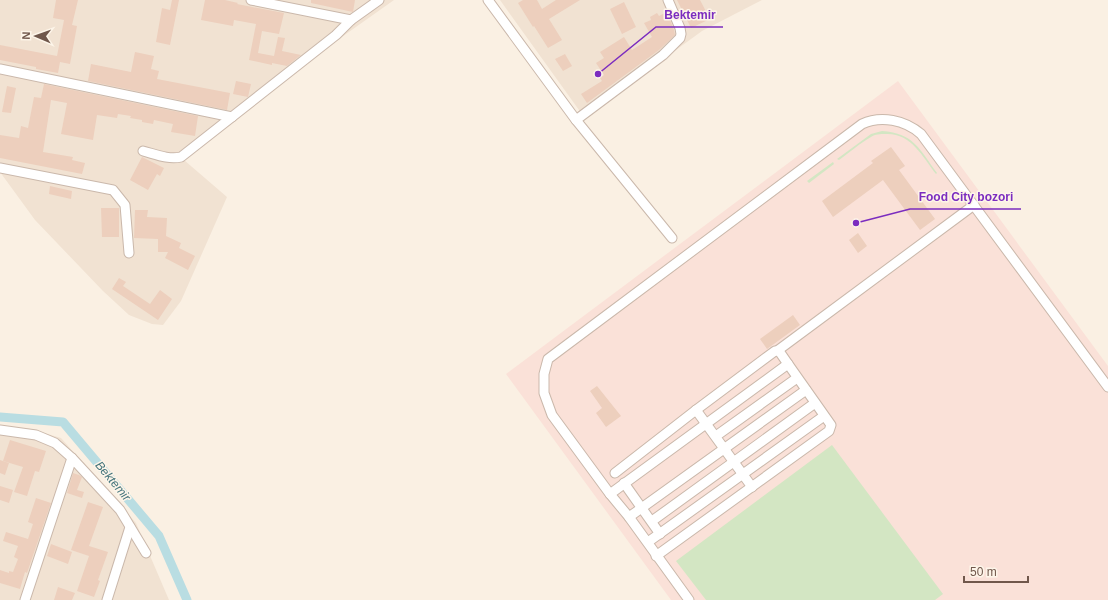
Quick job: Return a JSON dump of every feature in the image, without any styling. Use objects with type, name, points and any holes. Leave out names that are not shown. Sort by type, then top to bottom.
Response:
[{"type":"street","points":[[251,0],[351,20]]},
{"type":"street","points":[[143,151],[168,157],[181,157],[336,35],[351,20],[379,0]]},
{"type":"street","points":[[488,0],[576,120],[672,238]]},
{"type":"street","points":[[576,120],[663,55],[680,38],[680,28],[668,0]]},
{"type":"street","points":[[0,69],[232,118]]},
{"type":"street","points":[[689,600],[656,556],[648,542],[610,494],[552,415],[544,394],[544,374],[548,359],[858,126],[877,119],[887,119],[902,123],[917,130],[924,137],[1108,387]]},
{"type":"street","points":[[0,168],[113,190],[125,205],[129,254]]},
{"type":"street","points":[[615,473],[696,410],[974,204]]},
{"type":"street","points":[[656,556],[829,431],[831,425],[779,351],[777,351]]},
{"type":"street","points":[[610,494],[788,364]]},
{"type":"street","points":[[716,436],[797,378]]},
{"type":"street","points":[[629,517],[806,390]]},
{"type":"street","points":[[652,521],[815,403]]},
{"type":"street","points":[[696,410],[752,487]]},
{"type":"street","points":[[648,542],[824,416]]},
{"type":"street","points":[[0,430],[36,435],[55,443],[72,458],[120,510],[146,553]]},
{"type":"street","points":[[25,600],[72,458]]},
{"type":"street","points":[[624,483],[660,534]]},
{"type":"street","points":[[107,600],[130,527]]},
{"type":"shaded area","points":[[0,0],[394,0],[177,154],[227,197],[181,301],[163,325],[152,324],[129,315],[103,291],[35,220],[0,172]]},
{"type":"shaded area","points":[[500,0],[762,0],[702,31],[584,117]]},
{"type":"shaded area","points":[[898,81],[1108,366],[1108,600],[671,600],[506,374]]},
{"type":"shaded area","points":[[0,427],[31,429],[61,438],[136,523],[169,600],[0,600]]},
{"type":"green space","points":[[882,131],[893,132],[909,139],[921,150],[937,173],[936,174],[921,153],[909,141],[895,135],[874,135],[839,160],[837,159],[871,134]]},
{"type":"green space","points":[[833,162],[834,164],[809,183],[807,181]]},
{"type":"green space","points":[[832,445],[943,594],[935,600],[706,600],[676,561]]},
{"type":"building","points":[[56,0],[78,0],[72,25],[77,26],[70,64],[60,62],[58,73],[0,60],[0,45],[57,56],[64,20],[53,18]]},
{"type":"building","points":[[172,0],[179,0],[170,45],[156,42],[162,8],[170,10]]},
{"type":"building","points":[[205,0],[225,0],[238,3],[237,4],[284,13],[279,34],[262,31],[258,53],[274,56],[278,37],[285,38],[282,51],[301,55],[287,66],[272,63],[272,65],[249,60],[256,24],[234,20],[233,26],[201,20]]},
{"type":"building","points":[[311,0],[355,0],[353,12],[311,3]]},
{"type":"building","points":[[523,0],[537,0],[542,9],[556,0],[580,0],[549,19],[562,40],[548,48],[518,3]]},
{"type":"building","points":[[677,0],[700,0],[710,19],[691,28]]},
{"type":"building","points":[[624,2],[636,27],[622,34],[610,9]]},
{"type":"building","points":[[667,12],[675,35],[659,50],[587,103],[581,94],[602,81],[600,78],[604,75],[596,63],[604,58],[600,52],[624,37],[632,50],[652,37],[644,23],[651,20],[650,17],[657,13],[659,16]]},
{"type":"building","points":[[135,52],[154,56],[151,69],[159,71],[157,79],[230,93],[227,110],[88,81],[91,64],[131,72]]},
{"type":"building","points":[[565,54],[572,66],[563,71],[555,59]]},
{"type":"building","points":[[236,81],[251,84],[248,97],[233,94]]},
{"type":"building","points":[[44,84],[198,116],[195,136],[171,132],[173,124],[154,120],[153,124],[142,122],[142,120],[130,118],[131,116],[118,114],[117,118],[97,115],[93,140],[61,134],[67,103],[51,100],[43,152],[73,157],[72,160],[85,163],[82,174],[0,158],[0,135],[19,138],[21,126],[28,128],[34,97],[41,98]]},
{"type":"building","points":[[7,86],[16,88],[11,113],[2,112]]},
{"type":"building","points":[[891,147],[905,166],[899,170],[935,219],[920,230],[883,180],[833,217],[822,201],[873,163],[871,161]]},
{"type":"building","points":[[142,157],[164,168],[160,176],[157,174],[148,190],[130,180]]},
{"type":"building","points":[[50,186],[72,191],[71,199],[49,194]]},
{"type":"building","points":[[101,208],[119,208],[119,237],[102,237]]},
{"type":"building","points":[[135,210],[148,210],[147,217],[167,218],[166,236],[181,243],[179,248],[195,256],[188,270],[165,258],[168,252],[158,252],[158,239],[134,238]]},
{"type":"building","points":[[858,233],[867,246],[858,253],[849,240]]},
{"type":"building","points":[[119,278],[126,282],[123,286],[150,304],[160,290],[172,299],[158,320],[112,289]]},
{"type":"building","points":[[793,315],[800,325],[767,349],[760,339]]},
{"type":"building","points":[[597,386],[621,416],[606,427],[596,413],[602,408],[590,391]]},
{"type":"building","points":[[10,440],[46,451],[39,472],[35,471],[27,496],[14,492],[23,467],[3,461]]},
{"type":"building","points":[[0,460],[9,463],[5,475],[0,473]]},
{"type":"building","points":[[73,473],[82,477],[77,490],[84,492],[82,498],[67,493]]},
{"type":"building","points":[[0,486],[13,490],[9,503],[0,500]]},
{"type":"building","points":[[36,498],[51,503],[20,589],[0,583],[0,570],[9,573],[9,571],[13,572],[18,559],[14,557],[18,546],[3,541],[6,532],[28,539],[33,524],[28,522]]},
{"type":"building","points":[[88,502],[103,507],[89,546],[108,552],[98,580],[100,581],[94,597],[77,591],[89,556],[71,550]]},
{"type":"building","points":[[51,544],[72,552],[68,564],[47,556]]},
{"type":"building","points":[[58,587],[75,593],[72,600],[54,600]]},
{"type":"waterway","name":"Bektemir","points":[[0,417],[63,422],[159,536],[187,600]]},
{"type":"place","name":"Bektemir","points":[[598,74]]},
{"type":"place","name":"Food City bozori","points":[[856,223]]}]
